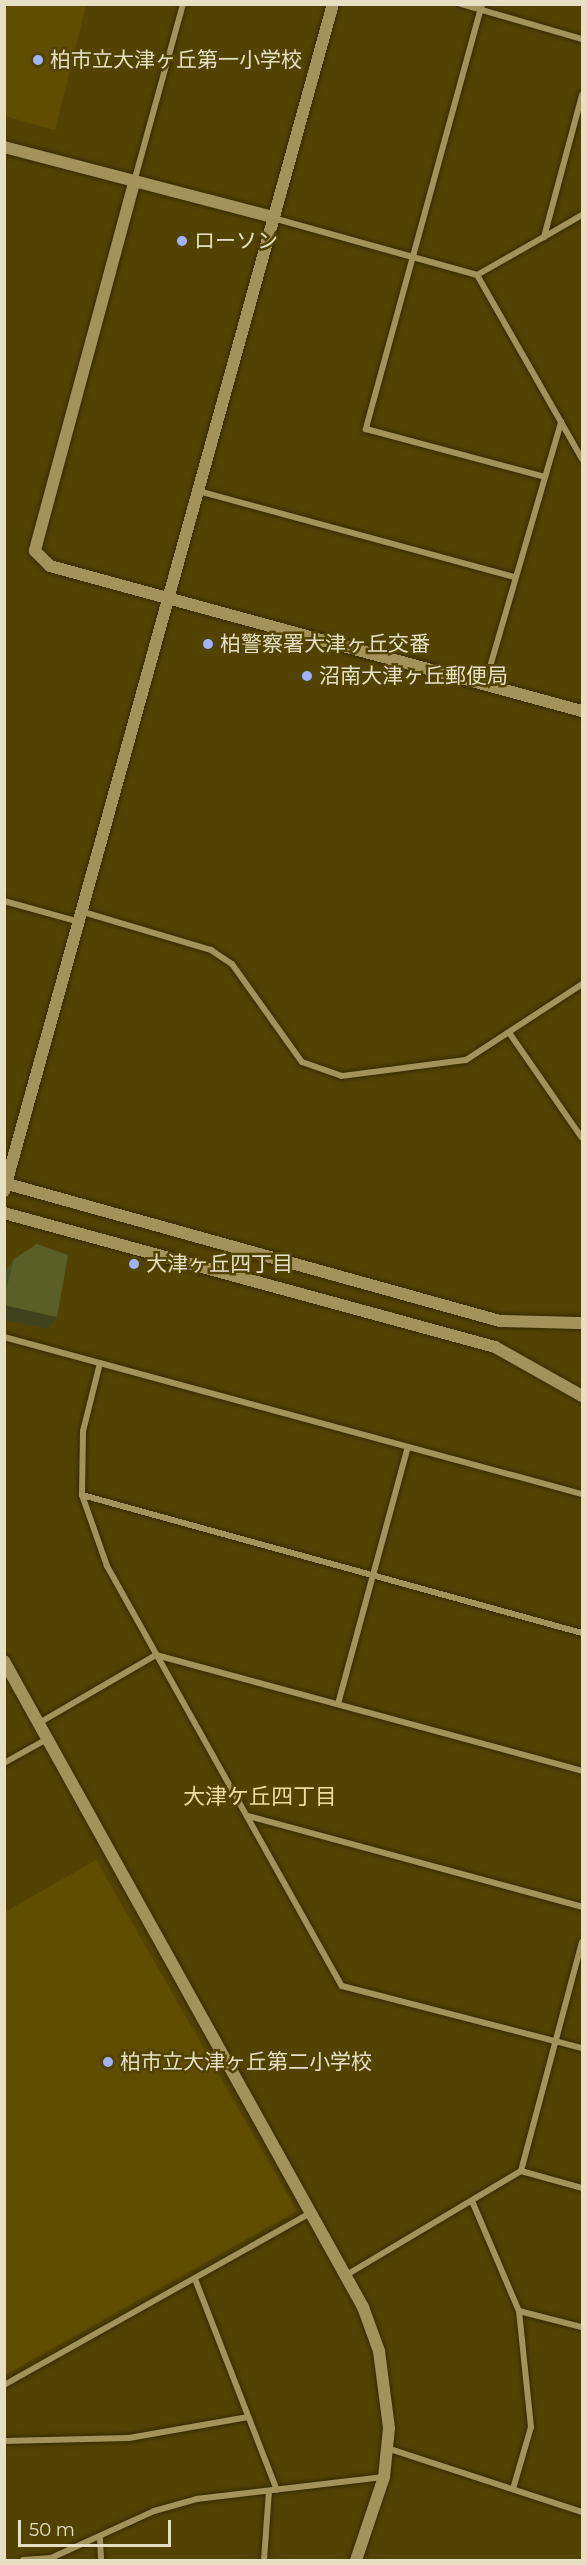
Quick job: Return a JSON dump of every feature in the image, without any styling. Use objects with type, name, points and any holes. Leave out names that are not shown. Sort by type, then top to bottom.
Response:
[{"type":"street","points":[[183,4],[35,551],[50,566],[582,711]]},
{"type":"street","points":[[333,4],[82,917],[5,1186],[501,1321],[582,1323]]},
{"type":"street","points":[[461,4],[481,7],[582,39]]},
{"type":"street","points":[[481,7],[366,429],[542,476]]},
{"type":"street","points":[[544,237],[582,95]]},
{"type":"street","points":[[4,147],[134,183],[273,217],[477,275],[582,459]]},
{"type":"street","points":[[477,275],[582,215]]},
{"type":"street","points":[[485,684],[542,476],[561,422]]},
{"type":"street","points":[[198,491],[515,577]]},
{"type":"street","points":[[4,901],[82,917],[211,950],[232,964],[290,1050],[318,1072],[381,1075],[466,1060],[510,1034],[582,984]]},
{"type":"street","points":[[510,1034],[582,1138]]},
{"type":"street","points":[[4,1213],[495,1347],[582,1396]]},
{"type":"street","points":[[4,1337],[582,1494]]},
{"type":"street","points":[[100,1363],[83,1431],[82,1496],[107,1566],[342,1986],[582,2048]]},
{"type":"street","points":[[338,1704],[408,1447]]},
{"type":"street","points":[[82,1496],[582,1633]]},
{"type":"street","points":[[39,1722],[156,1655],[582,1771]]},
{"type":"street","points":[[4,1661],[314,2211],[348,2274],[379,2351],[387,2448],[384,2477],[356,2560]]},
{"type":"street","points":[[4,1764],[47,1738]]},
{"type":"street","points":[[248,1816],[582,1907]]},
{"type":"street","points":[[348,2274],[522,2171],[582,1942]]},
{"type":"street","points":[[522,2171],[582,2188]]},
{"type":"street","points":[[472,2201],[519,2311],[531,2427],[513,2489]]},
{"type":"street","points":[[4,2385],[314,2211]]},
{"type":"street","points":[[195,2279],[277,2490]]},
{"type":"street","points":[[519,2311],[582,2327]]},
{"type":"street","points":[[4,2441],[129,2438],[248,2417]]},
{"type":"street","points":[[387,2448],[582,2512]]},
{"type":"street","points":[[23,2560],[51,2558],[100,2539],[154,2511],[269,2491],[384,2477]]},
{"type":"street","points":[[264,2560],[269,2491]]},
{"type":"street","points":[[100,2539],[101,2560]]},
{"type":"shaded area","name":"柏市立大津ヶ丘第一小学校","points":[[4,5],[86,5],[55,130],[5,116]]},
{"type":"shaded area","name":"柏市立大津ヶ丘第二小学校","points":[[96,1860],[297,2211],[5,2375],[5,1912]]},
{"type":"building","points":[[37,1244],[68,1255],[57,1317],[4,1305],[14,1259]]},
{"type":"place","name":"柏市立大津ヶ丘第一小学校","points":[[38,60]]},
{"type":"place","name":"ローソン","points":[[182,241]]},
{"type":"place","name":"柏警察署大津ヶ丘交番","points":[[208,644]]},
{"type":"place","name":"沼南大津ヶ丘郵便局","points":[[307,676]]},
{"type":"place","name":"大津ヶ丘四丁目","points":[[134,1264]]},
{"type":"place","name":"柏市立大津ヶ丘第二小学校","points":[[108,2062]]},
{"type":"district","name":"大津ケ丘四丁目","points":[[260,1797]]}]
